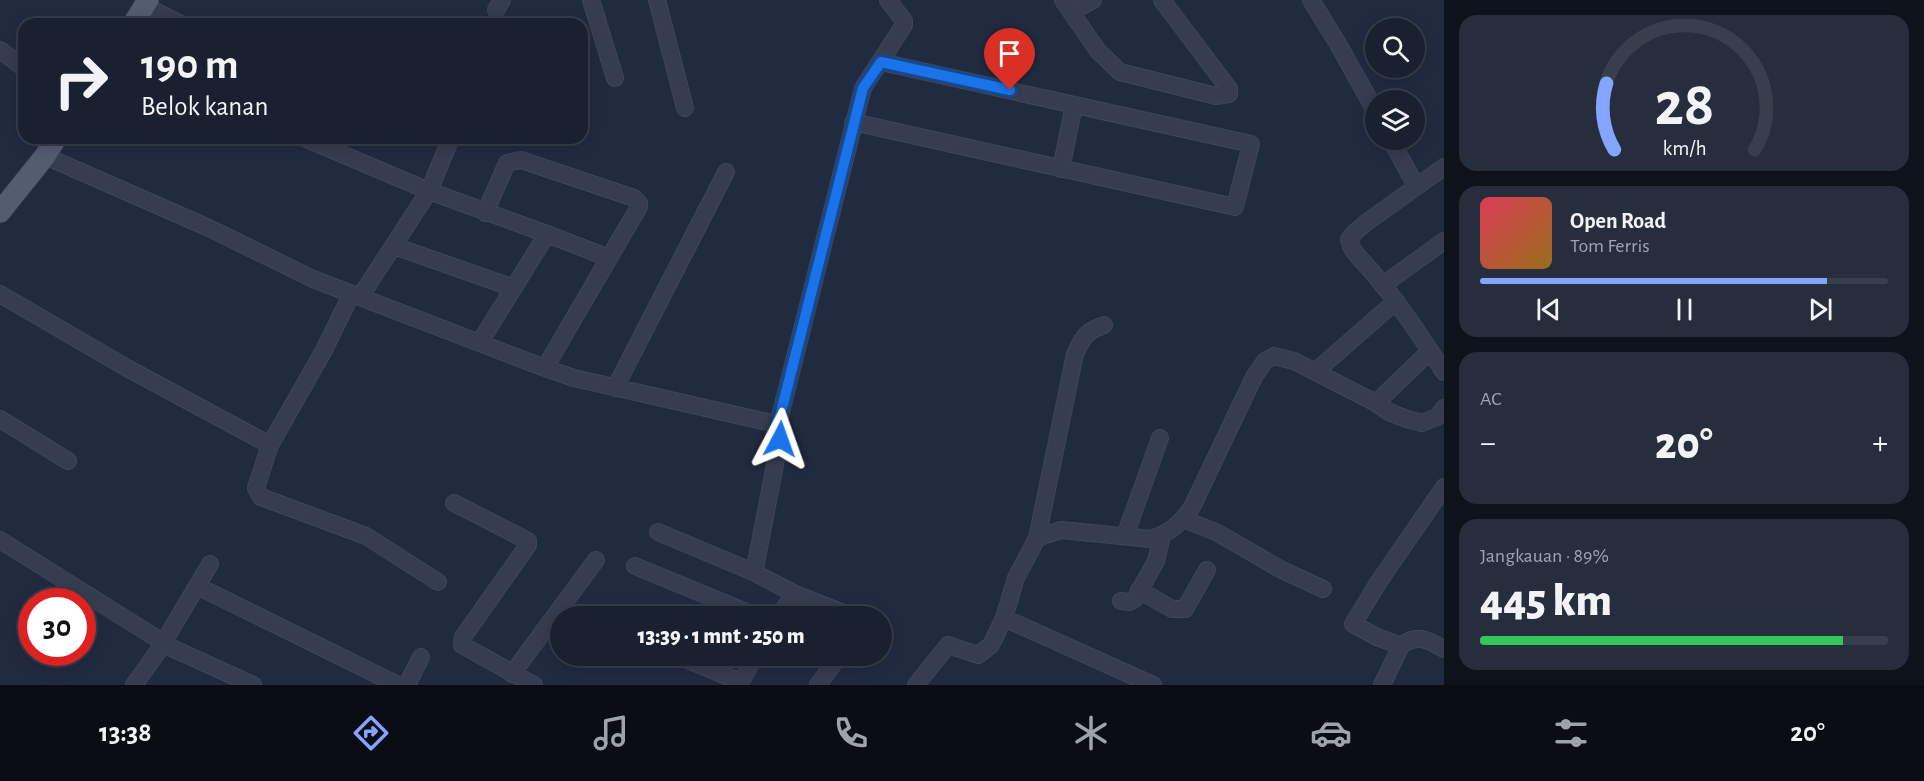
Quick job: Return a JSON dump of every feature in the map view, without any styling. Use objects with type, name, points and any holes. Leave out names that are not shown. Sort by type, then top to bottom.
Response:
[{"type":"main road","points":[[137,18],[146,3]]},
{"type":"main road","points":[[0,212],[52,144]]},
{"type":"street","points":[[591,0],[615,78]]},
{"type":"street","points":[[657,0],[685,108]]},
{"type":"street","points":[[758,574],[755,568],[780,439],[777,428],[853,122],[863,88],[904,25],[904,21],[888,0]]},
{"type":"street","points":[[1093,0],[1067,6],[1098,51],[1120,72],[1216,96],[1229,94],[1229,89],[1162,0]]},
{"type":"street","points":[[1311,0],[1365,92]]},
{"type":"street","points":[[146,3],[171,18]]},
{"type":"street","points":[[0,50],[18,64]]},
{"type":"street","points":[[853,122],[1235,207],[1251,144],[881,62]]},
{"type":"street","points":[[1061,169],[1074,105]]},
{"type":"street","points":[[317,144],[485,213],[609,258]]},
{"type":"street","points":[[438,582],[366,536],[261,497],[256,488],[270,445],[356,296],[394,246],[429,191],[449,144]]},
{"type":"street","points":[[1396,150],[1416,186]]},
{"type":"street","points":[[45,156],[209,228],[313,279],[545,368],[615,388],[772,423],[777,428]]},
{"type":"street","points":[[485,213],[507,163],[516,160],[567,174],[634,198],[639,203],[639,207],[545,368]]},
{"type":"street","points":[[1444,166],[1367,222],[1349,240],[1353,250],[1415,326],[1444,372]]},
{"type":"street","points":[[615,388],[726,172]]},
{"type":"street","points":[[480,342],[547,234]]},
{"type":"street","points":[[394,246],[514,288]]},
{"type":"street","points":[[1383,285],[1441,251]]},
{"type":"street","points":[[0,294],[127,368],[270,445]]},
{"type":"street","points":[[1315,372],[1396,301]]},
{"type":"street","points":[[916,685],[948,645],[978,654],[992,645],[1004,618],[1016,578],[1037,538],[1075,354],[1083,337],[1089,331],[1104,326]]},
{"type":"street","points":[[1376,403],[1430,351]]},
{"type":"street","points":[[1037,538],[1061,530],[1151,539],[1162,536],[1188,513],[1249,371],[1274,356],[1294,361],[1389,412],[1422,423],[1437,417],[1444,408]]},
{"type":"street","points":[[0,419],[68,461]]},
{"type":"street","points":[[1125,536],[1160,438]]},
{"type":"street","points":[[1401,646],[1377,637],[1353,624],[1378,583],[1444,487]]},
{"type":"street","points":[[454,503],[528,541],[528,545],[462,639],[462,645],[534,685]]},
{"type":"street","points":[[1188,513],[1282,570],[1323,589]]},
{"type":"street","points":[[658,532],[758,574],[795,594],[826,606]]},
{"type":"street","points":[[1121,602],[1132,601],[1139,590],[1156,561],[1162,536]]},
{"type":"street","points":[[0,540],[149,632],[161,641],[161,647]]},
{"type":"street","points":[[512,674],[596,560]]},
{"type":"street","points":[[134,685],[161,647],[210,564]]},
{"type":"street","points":[[635,566],[732,606]]},
{"type":"street","points":[[1139,590],[1172,609],[1185,609],[1207,570]]},
{"type":"street","points":[[197,586],[398,685]]},
{"type":"street","points":[[786,606],[795,594]]},
{"type":"street","points":[[1004,618],[1153,685]]},
{"type":"street","points":[[1382,685],[1401,646],[1411,639],[1422,637],[1444,649]]},
{"type":"street","points":[[161,647],[253,685]]},
{"type":"street","points":[[407,685],[422,657]]},
{"type":"street","points":[[700,666],[740,684],[750,666]]},
{"type":"street","points":[[818,685],[832,666]]},
{"type":"route","points":[[780,439],[777,428],[863,88],[881,62],[1010,90]]}]
